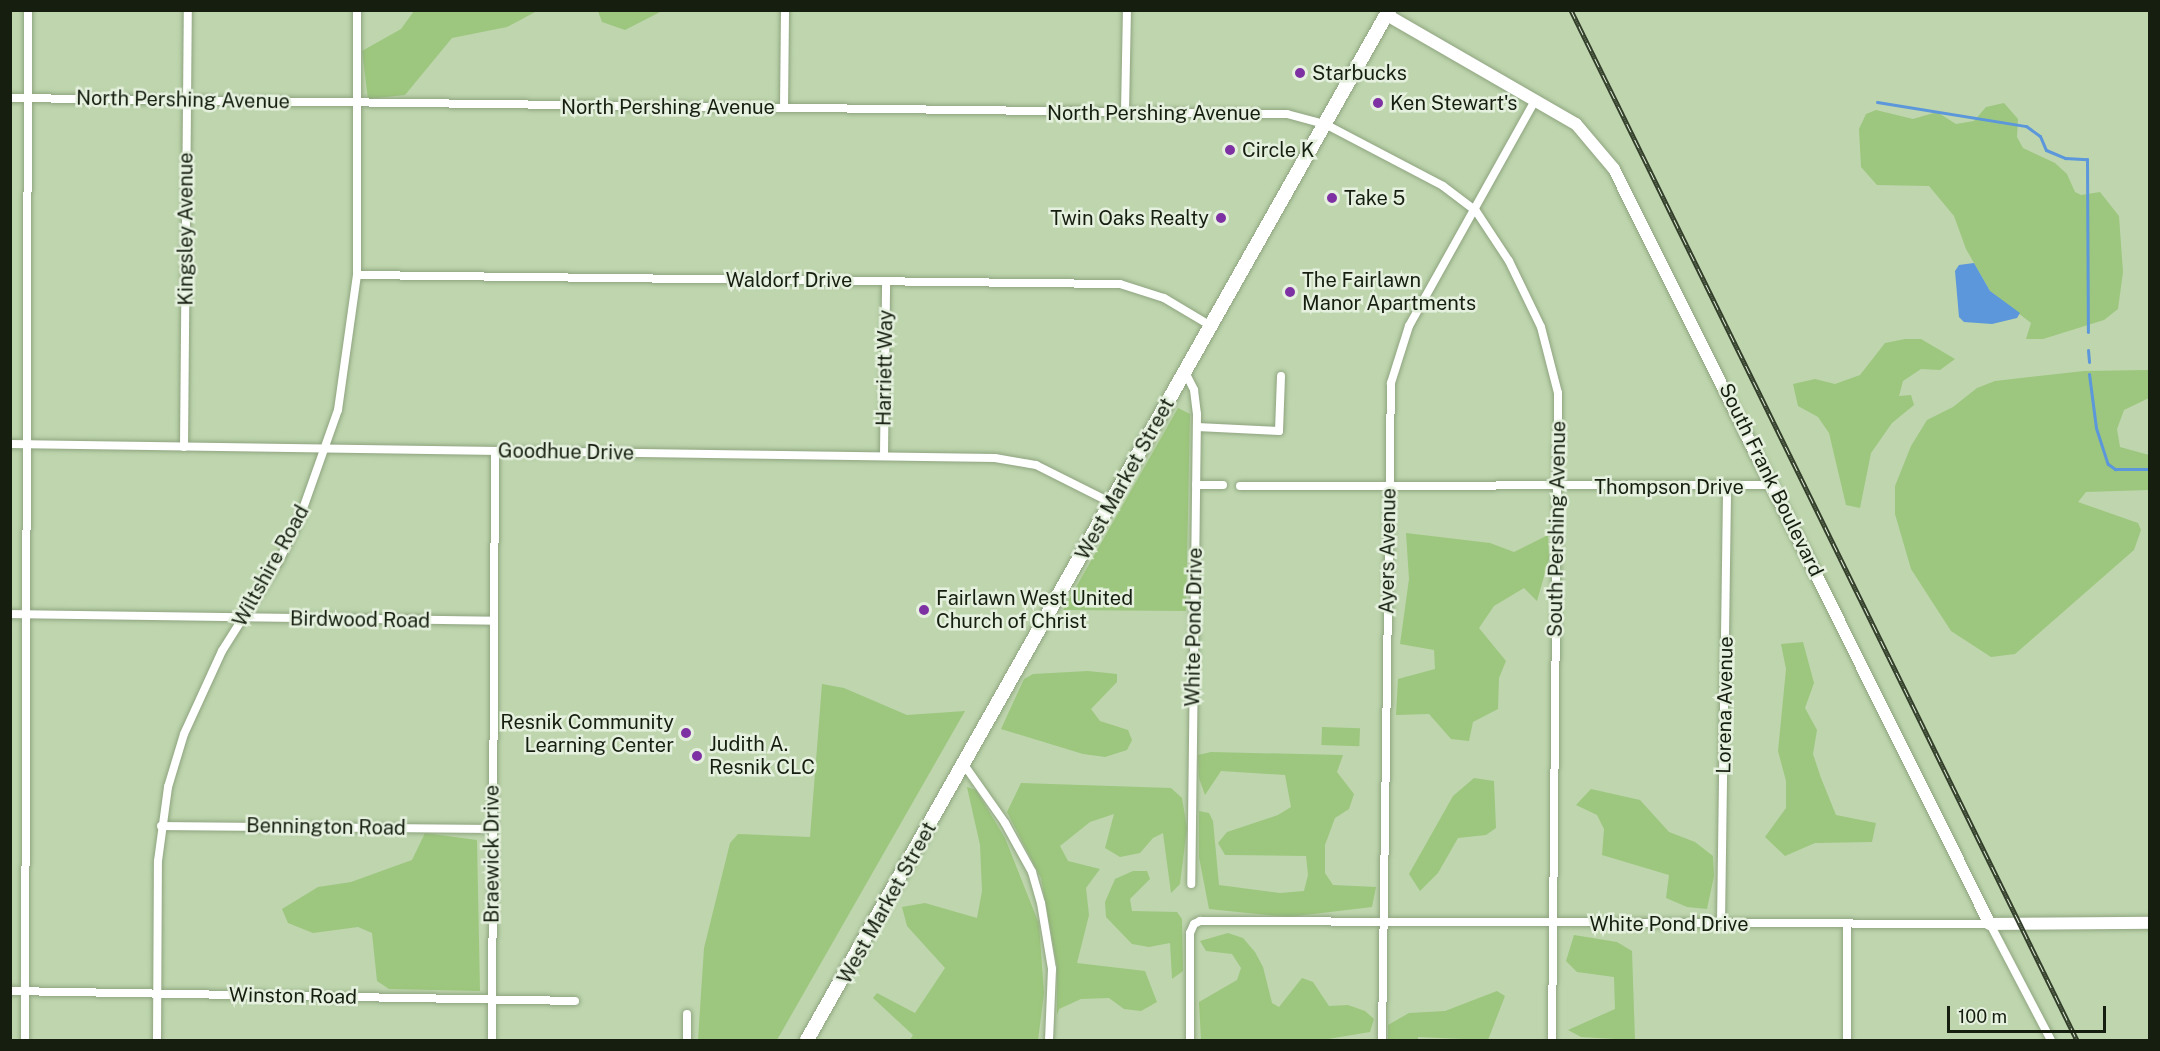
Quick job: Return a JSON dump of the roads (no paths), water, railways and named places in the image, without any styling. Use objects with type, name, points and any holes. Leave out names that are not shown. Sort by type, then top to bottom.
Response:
[{"type":"main road","name":"West Market Street","points":[[807,1041],[965,766],[1388,13]]},
{"type":"street","points":[[26,1041],[28,10]]},
{"type":"street","name":"Kingsley Avenue","points":[[184,447],[188,10]]},
{"type":"street","name":"Wiltshire Road","points":[[157,1041],[161,826],[168,787],[196,700],[299,520],[327,450],[345,372],[357,275],[357,10]]},
{"type":"street","points":[[784,108],[785,10]]},
{"type":"street","points":[[1125,112],[1127,10]]},
{"type":"street","name":"South Frank Boulevard","points":[[1388,13],[1576,124],[1614,169],[1774,485],[1990,924],[2051,1041]]},
{"type":"street","name":"North Pershing Avenue","points":[[10,98],[1287,114],[1325,124]]},
{"type":"street","name":"Ayers Avenue","points":[[1382,1041],[1389,400],[1394,367],[1409,326],[1476,211],[1536,99]]},
{"type":"street","name":"South Pershing Avenue","points":[[1325,124],[1430,178],[1476,211],[1509,261],[1550,352],[1558,393],[1552,1041]]},
{"type":"street","name":"Waldorf Drive","points":[[357,275],[1120,284],[1164,298],[1211,326]]},
{"type":"street","name":"Harriett Way","points":[[884,455],[886,282]]},
{"type":"street","name":"White Pond Drive","points":[[1185,372],[1194,390],[1197,427],[1191,884]]},
{"type":"street","points":[[1197,427],[1279,431],[1281,376]]},
{"type":"street","name":"Goodhue Drive","points":[[10,444],[327,450],[884,455],[1019,460],[1048,470],[1112,503]]},
{"type":"street","name":"Braewick Drive","points":[[492,1041],[495,451]]},
{"type":"street","points":[[1196,485],[1223,485]]},
{"type":"street","name":"Thompson Drive","points":[[1240,486],[1389,488],[1774,485]]},
{"type":"street","name":"Lorena Avenue","points":[[1721,923],[1726,487]]},
{"type":"street","name":"Birdwood Road","points":[[10,614],[493,621]]},
{"type":"street","points":[[965,766],[1005,823],[1035,882],[1050,953],[1049,1041]]},
{"type":"street","name":"Bennington Road","points":[[161,826],[492,829]]},
{"type":"street","name":"White Pond Drive","points":[[1190,1041],[1191,927],[1200,921],[1847,925],[2150,924]]},
{"type":"street","points":[[1847,925],[1847,1041]]},
{"type":"street","name":"Winston Road","points":[[10,991],[575,1001]]},
{"type":"street","points":[[687,1014],[687,1041]]},
{"type":"water","points":[[1974,263],[1990,291],[2020,313],[2017,318],[1992,324],[1964,322],[1959,317],[1955,271],[1959,265]]},
{"type":"waterway","points":[[1877,102],[2026,126],[2040,136],[2046,150],[2065,158],[2087,159],[2088,332]]},
{"type":"waterway","points":[[2088,350],[2089,362]]},
{"type":"waterway","points":[[2089,374],[2096,428],[2108,464],[2115,469],[2150,469]]},
{"type":"railway","points":[[1571,10],[2077,1040]]},
{"type":"place","name":"Starbucks","points":[[1300,73]]},
{"type":"place","name":"Ken Stewart's","points":[[1378,103]]},
{"type":"place","name":"Circle K","points":[[1230,150]]},
{"type":"place","name":"Take 5","points":[[1332,198]]},
{"type":"place","name":"Twin Oaks Realty","points":[[1221,218]]},
{"type":"place","name":"The Fairlawn Manor Apartments","points":[[1290,292]]},
{"type":"place","name":"Fairlawn West United Church of Christ","points":[[924,610]]},
{"type":"place","name":"Resnik Community Learning Center","points":[[686,733]]},
{"type":"place","name":"Judith A. Resnik CLC","points":[[697,756]]}]
